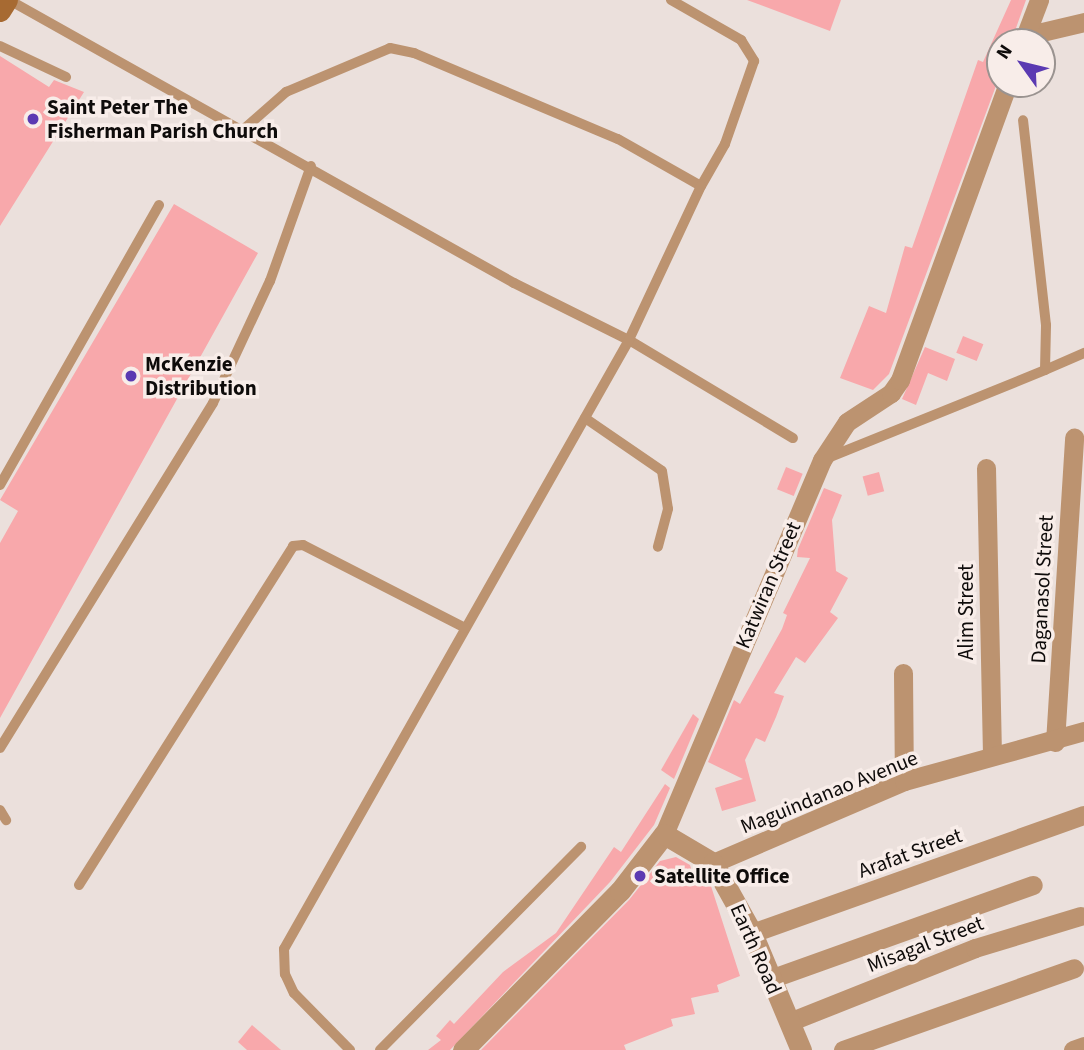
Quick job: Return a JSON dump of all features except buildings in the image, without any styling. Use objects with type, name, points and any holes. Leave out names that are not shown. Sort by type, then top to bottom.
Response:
[{"type":"main road","points":[[0,11],[8,0]]},
{"type":"street","points":[[1028,28],[1039,0]]},
{"type":"street","points":[[1056,30],[1084,22]]},
{"type":"street","name":"Katwiran Street","points":[[464,1050],[620,891],[664,834],[822,460],[837,432],[891,393],[900,380],[1003,98]]},
{"type":"street","name":"Daganasol Street","points":[[1055,742],[1074,438]]},
{"type":"street","name":"Alim Street","points":[[986,468],[992,756]]},
{"type":"street","points":[[903,673],[904,781]]},
{"type":"street","name":"Maguindanao Avenue","points":[[713,863],[904,781],[992,756],[1055,742],[1084,731]]},
{"type":"street","name":"Arafat Street","points":[[752,933],[1084,815]]},
{"type":"street","points":[[664,834],[713,863]]},
{"type":"street","name":"Earth Road","points":[[713,863],[752,933],[801,1050]]},
{"type":"street","points":[[770,979],[1033,885]]},
{"type":"street","name":"Misagal Street","points":[[789,1022],[975,948],[1080,916]]},
{"type":"street","points":[[843,1050],[1074,968]]},
{"type":"street","points":[[1073,1050],[1084,1046]]},
{"type":"lane","points":[[8,0],[245,128],[514,283],[629,340],[793,438]]},
{"type":"lane","points":[[350,1050],[294,993],[285,974],[284,949],[629,340],[701,186],[725,144],[754,61],[741,40],[671,0]]},
{"type":"lane","points":[[1,48],[66,77]]},
{"type":"lane","points":[[245,128],[286,92],[390,48],[414,53],[618,139],[701,186]]},
{"type":"lane","points":[[1023,120],[1046,326],[1045,370]]},
{"type":"lane","points":[[0,748],[214,403],[279,258],[311,166]]},
{"type":"lane","points":[[0,485],[159,205]]},
{"type":"lane","points":[[822,460],[1084,354]]},
{"type":"lane","points":[[584,418],[662,471],[668,509],[658,547]]},
{"type":"lane","points":[[79,885],[293,546],[303,545],[465,628]]},
{"type":"lane","points":[[0,810],[6,820]]},
{"type":"lane","points":[[380,1050],[581,847]]},
{"type":"place","name":"Saint Peter The Fisherman Parish Church","points":[[33,119]]},
{"type":"place","name":"McKenzie Distribution","points":[[131,376]]},
{"type":"place","name":"Satellite Office","points":[[640,876]]}]
